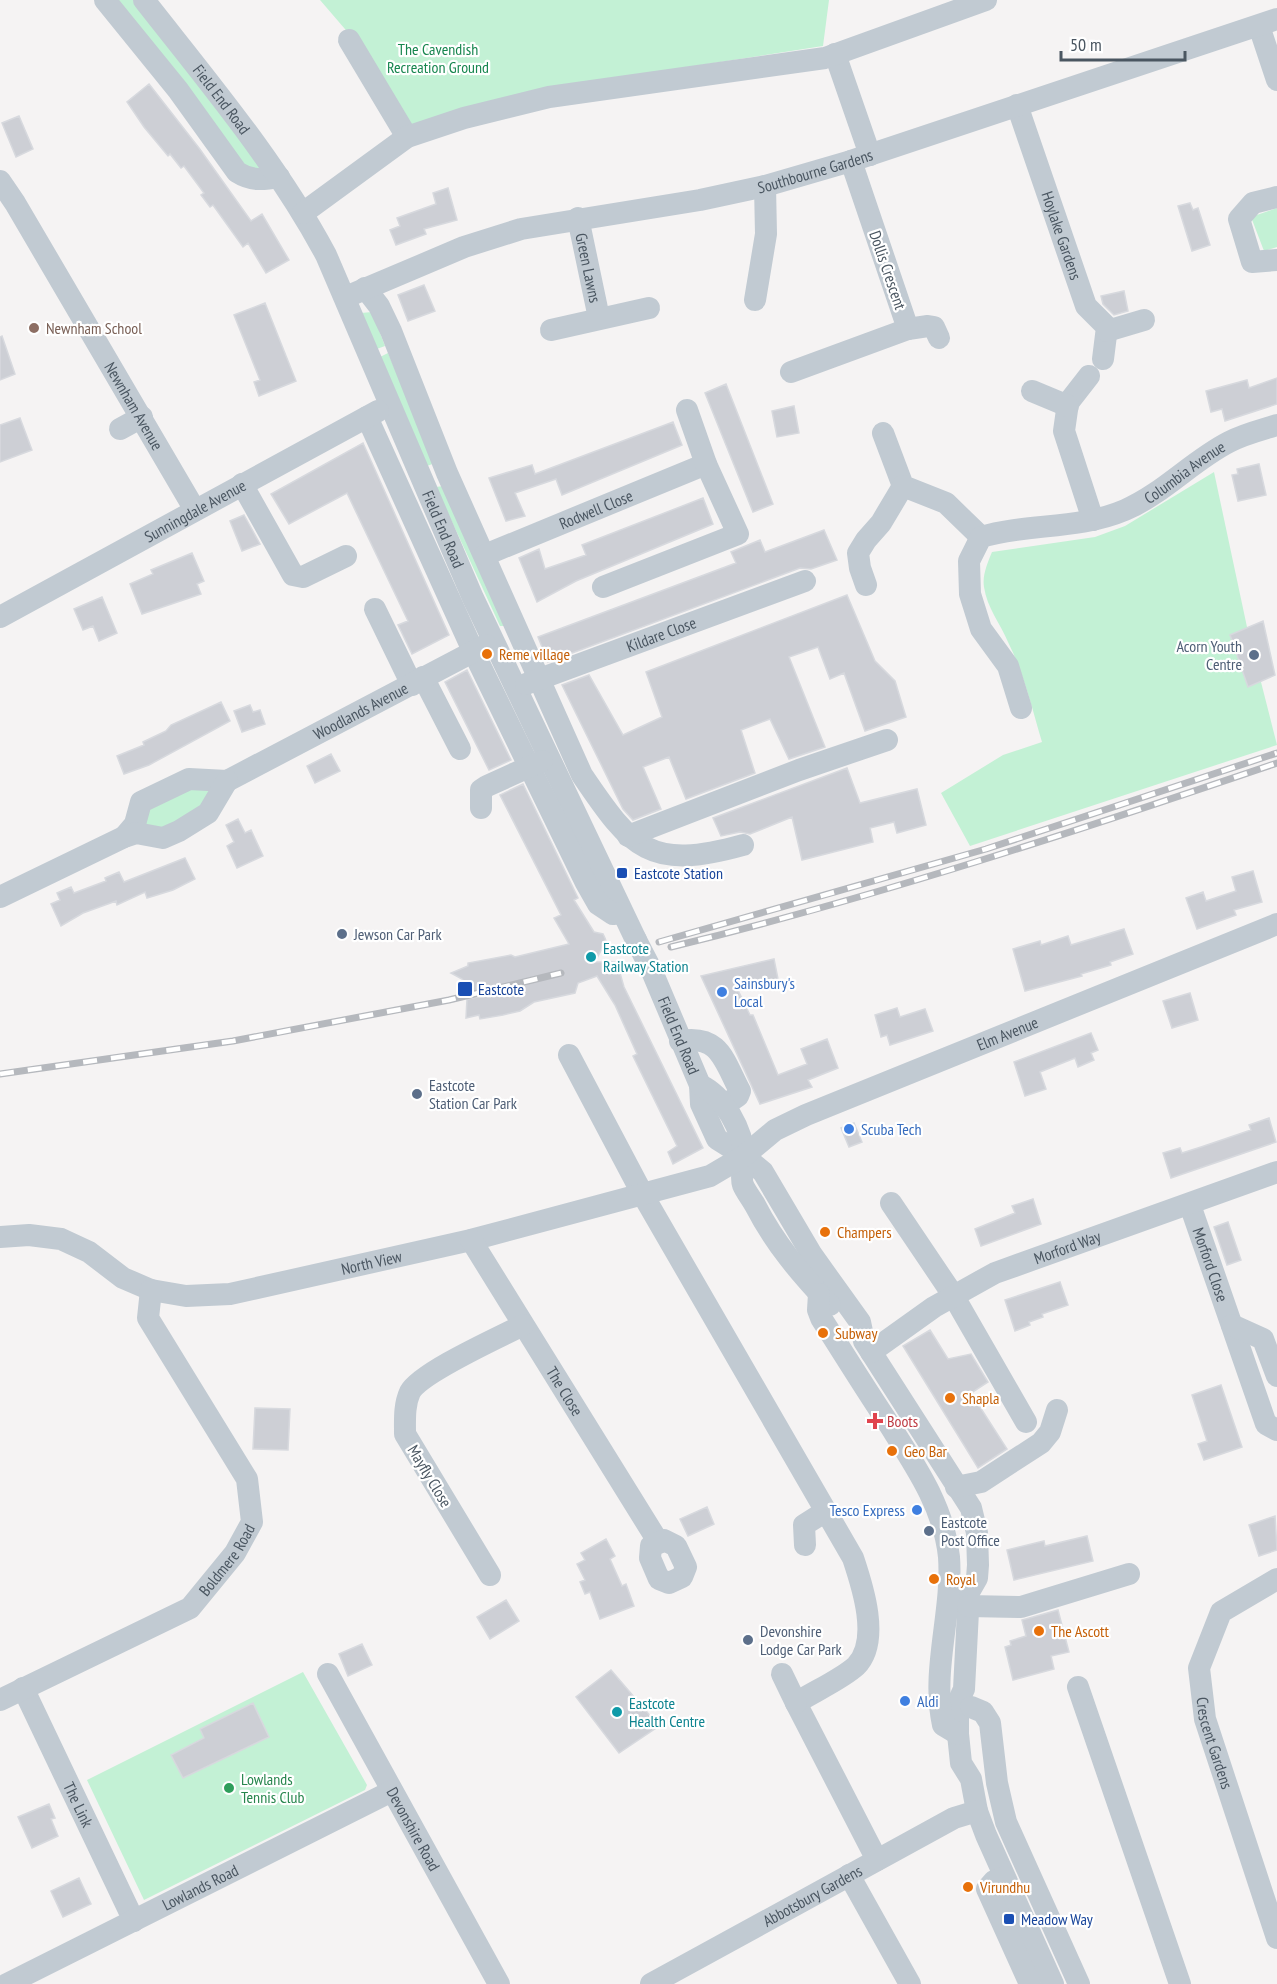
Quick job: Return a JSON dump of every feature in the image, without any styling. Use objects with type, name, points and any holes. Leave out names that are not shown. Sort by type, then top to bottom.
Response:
[{"type":"street","points":[[105,0],[178,90],[237,172],[248,179],[265,180],[279,177]]},
{"type":"street","name":"Field End Road","points":[[144,0],[261,148],[303,213],[363,297],[391,405],[425,481],[484,647],[516,688],[541,758],[573,808],[622,914],[651,969],[700,1085],[701,1104],[717,1139],[744,1156],[763,1172],[812,1255],[860,1322],[868,1346],[971,1508],[977,1533],[977,1578],[968,1599]]},
{"type":"street","points":[[303,213],[407,137],[464,118],[549,97],[835,54],[986,0]]},
{"type":"street","points":[[1268,23],[1277,80]]},
{"type":"street","name":"Southbourne Gardens","points":[[363,297],[464,247],[520,229],[700,200],[765,186],[860,158],[1268,23]]},
{"type":"street","points":[[349,40],[407,137]]},
{"type":"street","name":"Dollis Crescent","points":[[791,372],[908,329],[860,158],[835,54]]},
{"type":"street","name":"Hoylake Gardens","points":[[1017,105],[1086,306],[1107,327],[1107,331]]},
{"type":"street","name":"Newnham Avenue","points":[[0,181],[142,417],[195,510]]},
{"type":"street","points":[[755,300],[766,234],[765,186]]},
{"type":"street","points":[[1277,197],[1253,203],[1239,219],[1252,262],[1277,260]]},
{"type":"street","name":"Green Lawns","points":[[578,219],[599,318]]},
{"type":"street","points":[[363,297],[447,472],[582,775],[613,820],[628,836],[646,848],[676,857],[705,856],[743,845]]},
{"type":"street","name":"Green Lawns","points":[[551,330],[649,308]]},
{"type":"street","points":[[1093,520],[1064,431],[1068,406],[1096,367],[1107,331],[1144,320]]},
{"type":"street","points":[[908,329],[934,327],[939,338]]},
{"type":"street","points":[[1032,391],[1068,406]]},
{"type":"street","name":"Sunningdale Avenue","points":[[0,617],[391,405]]},
{"type":"street","points":[[603,587],[738,534],[706,464],[687,410]]},
{"type":"street","points":[[120,429],[142,417]]},
{"type":"street","points":[[367,417],[541,758],[598,904],[613,914],[622,914]]},
{"type":"street","name":"Columbia Avenue","points":[[981,537],[1004,530],[1058,527],[1093,520],[1146,499],[1230,441],[1277,425]]},
{"type":"street","points":[[884,433],[903,486]]},
{"type":"street","name":"Rodwell Close","points":[[485,555],[706,464]]},
{"type":"street","points":[[425,481],[447,472]]},
{"type":"street","points":[[242,484],[292,575],[303,577],[346,556]]},
{"type":"street","points":[[903,486],[932,495],[946,504],[981,537],[969,561],[970,594],[981,629],[1008,666],[1021,708]]},
{"type":"street","points":[[866,585],[858,553],[903,486]]},
{"type":"street","name":"Kildare Close","points":[[516,688],[805,581]]},
{"type":"street","points":[[375,609],[460,749]]},
{"type":"street","name":"Woodlands Avenue","points":[[227,781],[517,631]]},
{"type":"street","points":[[481,807],[481,790],[541,758],[568,740]]},
{"type":"street","points":[[628,836],[799,770],[887,740]]},
{"type":"street","points":[[0,897],[124,837],[136,833],[163,838],[179,831],[208,813],[227,781],[189,778],[153,794],[141,802],[135,824],[124,837]]},
{"type":"street","points":[[573,808],[593,790]]},
{"type":"street","name":"Elm Avenue","points":[[744,1156],[775,1130],[806,1115],[1277,924]]},
{"type":"street","points":[[680,1041],[694,1038],[713,1044],[719,1051],[740,1091],[738,1096],[725,1105]]},
{"type":"street","points":[[569,1055],[643,1195],[853,1558],[864,1591],[868,1621],[866,1645],[857,1665],[796,1702]]},
{"type":"street","name":"Field End Road","points":[[700,1085],[714,1092],[725,1105],[741,1141],[744,1156],[742,1184],[783,1253],[853,1336],[868,1346]]},
{"type":"street","name":"North View","points":[[0,1237],[29,1235],[61,1239],[90,1252],[123,1278],[151,1290],[186,1296],[230,1294],[471,1240],[698,1181],[744,1156]]},
{"type":"street","name":"Morford Way","points":[[868,1346],[953,1295],[995,1274],[1277,1172]]},
{"type":"street","points":[[891,1203],[953,1295],[1026,1422]]},
{"type":"street","name":"Morford Close","points":[[1190,1205],[1266,1424],[1277,1430]]},
{"type":"street","name":"The Close","points":[[471,1240],[658,1543]]},
{"type":"street","name":"Boldmere Road","points":[[0,1700],[190,1608],[235,1553],[252,1522],[247,1479],[148,1318],[151,1290]]},
{"type":"street","points":[[819,1294],[818,1310],[821,1318],[933,1498],[957,1568],[942,1650],[941,1714],[943,1725],[958,1734]]},
{"type":"street","name":"Mayfly Close","points":[[490,1575],[405,1434],[405,1414],[411,1391],[426,1376],[523,1325]]},
{"type":"street","points":[[1232,1325],[1263,1339],[1277,1376]]},
{"type":"street","points":[[873,1400],[892,1386]]},
{"type":"street","points":[[956,1487],[981,1482],[1041,1443],[1050,1432],[1058,1410]]},
{"type":"street","name":"Field End Road","points":[[956,1487],[957,1568],[968,1599],[967,1698],[975,1761],[971,1779]]},
{"type":"street","points":[[968,1599],[991,1609],[1021,1606],[1129,1574]]},
{"type":"street","name":"Crescent Gardens","points":[[1277,1579],[1221,1612],[1199,1668],[1205,1719],[1277,1938]]},
{"type":"street","name":"Devonshire Road","points":[[328,1674],[499,1984]]},
{"type":"street","points":[[782,1674],[877,1860]]},
{"type":"street","points":[[1078,1687],[1180,1984]]},
{"type":"street","name":"The Link","points":[[22,1688],[134,1921]]},
{"type":"street","points":[[967,1698],[983,1712],[990,1723],[1000,1800],[1006,1822],[1078,1984]]},
{"type":"street","name":"Field End Road","points":[[967,1698],[958,1702],[961,1762],[971,1779],[977,1810],[1008,1887],[1053,1984]]},
{"type":"street","name":"Lowlands Road","points":[[7,1984],[392,1791]]},
{"type":"street","name":"Abbotsbury Gardens","points":[[651,1984],[954,1818],[977,1810]]},
{"type":"street","points":[[849,1875],[910,1984]]},
{"type":"street","points":[[1030,1984],[987,1889],[994,1881],[1008,1887],[1035,1887]]},
{"type":"green space","points":[[115,0],[133,0],[263,170],[249,174]]},
{"type":"green space","name":"The Cavendish Recreation Ground","points":[[320,0],[829,0],[823,46],[662,71],[411,129],[363,50]]},
{"type":"green space","points":[[1277,208],[1277,247],[1264,251],[1251,217]]},
{"type":"green space","points":[[372,312],[385,346],[374,350],[361,313]]},
{"type":"green space","points":[[388,353],[435,463],[427,466],[378,358]]},
{"type":"green space","points":[[1214,472],[1247,627],[1277,745],[970,846],[941,793],[1003,755],[1042,742],[1019,666],[986,595],[984,578],[992,552],[1095,537],[1125,526]]},
{"type":"green space","points":[[443,486],[505,626],[500,626],[436,487]]},
{"type":"green space","points":[[186,785],[208,787],[209,806],[161,834],[145,826],[144,806]]},
{"type":"green space","name":"Lowlands Tennis Club","points":[[303,1672],[367,1785],[365,1790],[144,1900],[87,1780]]},
{"type":"building","points":[[149,84],[199,148],[251,221],[262,214],[289,260],[266,273],[248,243],[243,247],[213,205],[210,207],[201,195],[204,193],[184,166],[181,168],[170,154],[168,156],[144,127],[127,102]]},
{"type":"building","points":[[19,116],[33,149],[16,157],[2,123]]},
{"type":"building","points":[[448,188],[457,220],[424,229],[426,234],[396,245],[390,230],[400,226],[397,218],[436,204],[433,193]]},
{"type":"building","points":[[1190,203],[1193,210],[1198,208],[1210,245],[1192,251],[1178,206]]},
{"type":"building","points":[[424,285],[435,311],[408,321],[398,295]]},
{"type":"building","points":[[1124,291],[1128,311],[1114,315],[1103,304],[1101,296]]},
{"type":"building","points":[[265,303],[296,381],[259,396],[254,382],[260,380],[234,315]]},
{"type":"building","points":[[2,336],[15,374],[0,380],[0,337]]},
{"type":"building","points":[[1277,378],[1277,404],[1225,421],[1222,409],[1211,412],[1206,391],[1247,380],[1249,388]]},
{"type":"building","points":[[726,384],[773,504],[753,512],[705,393]]},
{"type":"building","points":[[794,406],[799,433],[777,437],[772,411]]},
{"type":"building","points":[[20,418],[32,450],[0,462],[0,425]]},
{"type":"building","points":[[673,422],[682,445],[562,495],[556,479],[515,493],[525,516],[506,521],[489,478],[532,465],[535,474]]},
{"type":"building","points":[[363,443],[449,635],[412,654],[398,625],[408,621],[347,493],[289,524],[271,494]]},
{"type":"building","points":[[1259,464],[1266,495],[1238,501],[1232,475],[1238,474],[1237,469]]},
{"type":"building","points":[[703,498],[713,524],[576,581],[537,602],[519,558],[539,549],[545,569],[586,555],[582,545]]},
{"type":"building","points":[[244,515],[260,544],[242,551],[230,521]]},
{"type":"building","points":[[824,530],[837,560],[811,569],[800,568],[548,662],[538,637],[736,563],[731,552],[760,540],[765,552]]},
{"type":"building","points":[[192,553],[204,581],[197,584],[201,594],[142,614],[130,584],[153,574],[151,570]]},
{"type":"building","points":[[847,595],[875,661],[895,681],[906,717],[865,731],[844,673],[830,679],[818,647],[789,657],[825,747],[789,759],[770,719],[741,730],[755,773],[686,799],[669,757],[643,767],[661,809],[633,820],[623,809],[562,685],[589,675],[623,735],[662,717],[646,672]]},
{"type":"building","points":[[102,597],[117,633],[99,641],[93,626],[83,630],[74,609]]},
{"type":"building","name":"Acorn Youth Centre","points":[[1263,621],[1275,675],[1248,687],[1230,635]]},
{"type":"building","points":[[467,670],[511,760],[489,770],[445,682]]},
{"type":"building","points":[[221,702],[230,721],[149,765],[124,774],[117,756],[144,745],[143,742],[166,731],[171,725]]},
{"type":"building","points":[[250,705],[253,712],[260,710],[265,724],[242,732],[234,711]]},
{"type":"building","points":[[331,754],[340,771],[315,783],[307,766]]},
{"type":"building","points":[[847,768],[860,803],[917,789],[926,825],[897,833],[894,822],[870,828],[873,842],[802,860],[792,817],[750,834],[740,832],[721,836],[713,818]]},
{"type":"building","points":[[523,784],[578,898],[574,900],[594,932],[603,934],[605,938],[606,941],[595,962],[615,962],[618,966],[624,987],[703,1148],[673,1164],[668,1152],[677,1146],[633,1056],[637,1054],[615,1005],[597,976],[578,983],[575,993],[534,1002],[520,1011],[480,1019],[479,1015],[466,1018],[467,999],[478,997],[462,979],[451,973],[468,966],[468,963],[511,955],[515,957],[569,944],[554,918],[561,915],[500,795]]},
{"type":"building","points":[[238,819],[245,833],[251,830],[263,856],[237,868],[227,846],[234,842],[226,825]]},
{"type":"building","points":[[185,858],[195,879],[173,890],[147,898],[145,892],[117,905],[116,901],[83,913],[61,926],[51,904],[60,900],[57,893],[71,887],[74,893],[106,881],[105,878],[119,872],[124,882]]},
{"type":"building","points":[[1253,871],[1262,902],[1234,910],[1236,915],[1197,929],[1186,898],[1203,892],[1206,901],[1236,891],[1232,877]]},
{"type":"building","points":[[1124,929],[1133,954],[1110,962],[1111,965],[1081,974],[1082,976],[1025,991],[1013,949],[1040,941],[1041,945],[1068,936],[1071,945]]},
{"type":"building","points":[[774,959],[778,979],[737,988],[750,1015],[753,1015],[778,1075],[807,1064],[801,1049],[827,1039],[838,1068],[808,1080],[812,1087],[760,1104],[701,976]]},
{"type":"building","points":[[1190,993],[1198,1020],[1172,1028],[1163,1001]]},
{"type":"building","points":[[897,1008],[900,1017],[925,1009],[933,1031],[890,1045],[887,1035],[881,1037],[875,1015]]},
{"type":"building","points":[[1091,1033],[1098,1050],[1091,1053],[1094,1060],[1078,1067],[1075,1058],[1040,1072],[1046,1089],[1025,1096],[1014,1062]]},
{"type":"building","points":[[1269,1118],[1276,1142],[1171,1178],[1163,1153],[1180,1148],[1182,1153],[1201,1147],[1251,1130],[1249,1125]]},
{"type":"building","points":[[854,1123],[862,1142],[849,1147],[841,1128]]},
{"type":"building","points":[[1033,1199],[1041,1224],[981,1246],[975,1229],[1015,1213],[1012,1206]]},
{"type":"building","points":[[1228,1222],[1241,1260],[1227,1265],[1214,1227]]},
{"type":"building","points":[[1060,1282],[1068,1305],[1042,1314],[1043,1317],[1015,1331],[1005,1300]]},
{"type":"building","points":[[930,1330],[948,1359],[971,1354],[988,1382],[971,1393],[1007,1449],[978,1468],[903,1346]]},
{"type":"building","points":[[1221,1385],[1242,1447],[1204,1460],[1198,1444],[1207,1441],[1192,1395]]},
{"type":"building","points":[[255,1408],[290,1409],[288,1450],[253,1449]]},
{"type":"building","points":[[707,1507],[714,1524],[688,1536],[680,1519]]},
{"type":"building","points":[[1275,1516],[1277,1550],[1259,1556],[1249,1525]]},
{"type":"building","points":[[1087,1536],[1093,1561],[1014,1580],[1007,1550],[1044,1541],[1045,1546]]},
{"type":"building","points":[[606,1539],[615,1556],[610,1559],[622,1586],[626,1584],[634,1606],[600,1619],[590,1592],[585,1594],[580,1582],[585,1580],[577,1564],[585,1560],[581,1553]]},
{"type":"building","points":[[506,1600],[519,1621],[490,1639],[477,1617]]},
{"type":"building","points":[[1058,1610],[1069,1652],[1051,1656],[1054,1669],[1013,1680],[1005,1647],[1011,1645],[1010,1641],[1026,1636],[1022,1620]]},
{"type":"building","points":[[362,1644],[372,1665],[348,1676],[339,1654]]},
{"type":"building","name":"Eastcote Health Centre","points":[[611,1670],[659,1726],[619,1753],[576,1697]]},
{"type":"building","points":[[253,1703],[269,1737],[183,1778],[171,1755],[204,1738],[200,1729]]},
{"type":"building","points":[[49,1804],[55,1818],[51,1819],[58,1836],[32,1848],[18,1817]]},
{"type":"building","points":[[79,1878],[91,1904],[63,1917],[51,1891]]},
{"type":"railway","points":[[659,942],[986,849],[1277,753]]},
{"type":"railway","points":[[671,947],[901,885],[1277,763]]},
{"type":"railway","points":[[0,1074],[233,1041],[449,1000],[561,973]]},
{"type":"place","name":"Newnham School","points":[[34,328]]},
{"type":"place","name":"Reme village","points":[[487,654]]},
{"type":"place","name":"Acorn Youth Centre","points":[[1254,655]]},
{"type":"place","name":"Eastcote Station","points":[[622,873]]},
{"type":"place","name":"Jewson Car Park","points":[[342,934]]},
{"type":"place","name":"Eastcote Railway Station","points":[[591,957]]},
{"type":"place","name":"Eastcote","points":[[465,989]]},
{"type":"place","name":"Sainsbury's Local","points":[[722,992]]},
{"type":"place","name":"Eastcote Station Car Park","points":[[417,1094]]},
{"type":"place","name":"Scuba Tech","points":[[849,1129]]},
{"type":"place","name":"Champers","points":[[825,1232]]},
{"type":"place","name":"Subway","points":[[823,1333]]},
{"type":"place","name":"Shapla","points":[[950,1398]]},
{"type":"place","name":"Boots","points":[[875,1421]]},
{"type":"place","name":"Geo Bar","points":[[892,1451]]},
{"type":"place","name":"Tesco Express","points":[[917,1510]]},
{"type":"place","name":"Eastcote Post Office","points":[[929,1531]]},
{"type":"place","name":"Royal","points":[[934,1579]]},
{"type":"place","name":"The Ascott","points":[[1039,1631]]},
{"type":"place","name":"Devonshire Lodge Car Park","points":[[748,1640]]},
{"type":"place","name":"Aldi","points":[[905,1701]]},
{"type":"place","name":"Eastcote Health Centre","points":[[617,1712]]},
{"type":"place","name":"Lowlands Tennis Club","points":[[229,1788]]},
{"type":"place","name":"Virundhu","points":[[968,1887]]},
{"type":"place","name":"Meadow Way","points":[[1009,1919]]}]
